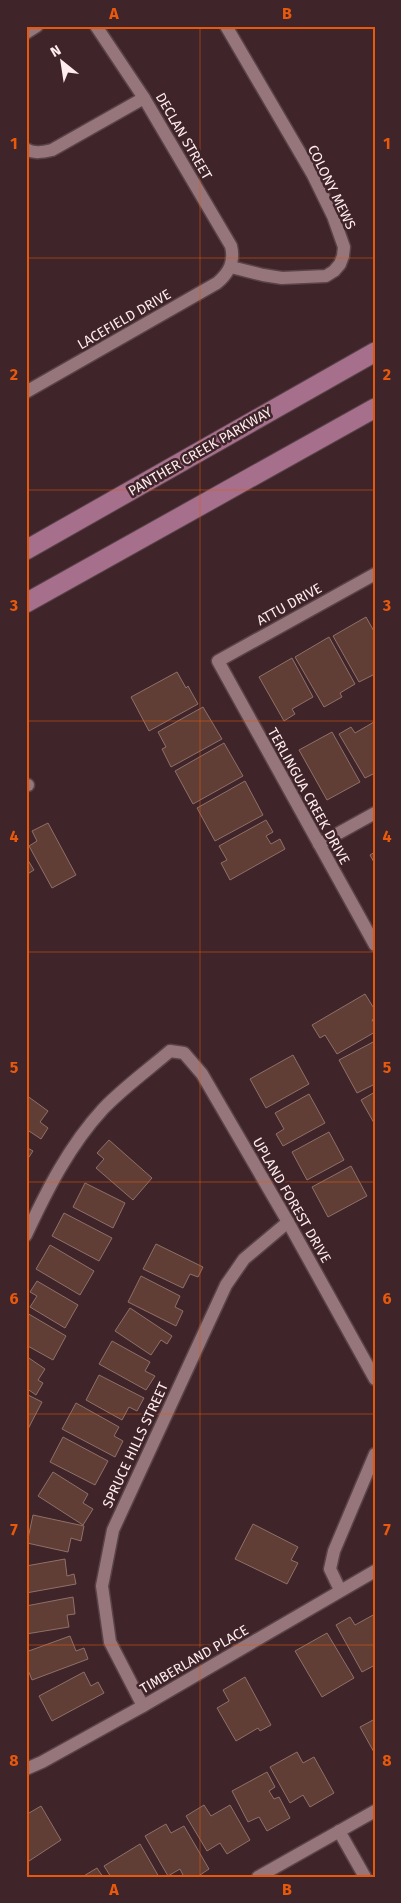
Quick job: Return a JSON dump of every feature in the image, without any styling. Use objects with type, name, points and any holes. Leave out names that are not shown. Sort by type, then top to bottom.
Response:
[{"type":"main road","name":"PANTHER CREEK PARKWAY","points":[[26,550],[375,352]]},
{"type":"main road","points":[[26,603],[375,408]]},
{"type":"street","points":[[26,33],[37,26]]},
{"type":"street","name":"DECLAN STREET","points":[[96,26],[144,98],[231,246],[233,256],[231,266]]},
{"type":"street","name":"COLONY MEWS","points":[[226,26],[312,175],[333,216],[344,247],[340,264],[326,276],[282,278],[231,266]]},
{"type":"street","points":[[26,149],[42,152],[52,150],[144,98]]},
{"type":"street","name":"LACEFIELD DRIVE","points":[[26,392],[216,283],[225,276],[231,266]]},
{"type":"street","name":"ATTU DRIVE","points":[[218,661],[375,574]]},
{"type":"street","name":"TERLINGUA CREEK DRIVE","points":[[218,661],[375,945]]},
{"type":"street","points":[[319,844],[375,813]]},
{"type":"street","name":"UPLAND FOREST DRIVE","points":[[26,1235],[49,1187],[71,1148],[104,1108],[170,1051],[184,1053],[202,1074],[288,1222],[375,1379]]},
{"type":"street","name":"SPRUCE HILLS STREET","points":[[143,1706],[110,1642],[102,1586],[113,1530],[226,1285],[244,1259],[288,1222]]},
{"type":"street","points":[[340,1590],[330,1569],[334,1551],[375,1454]]},
{"type":"street","name":"TIMBERLAND PLACE","points":[[26,1769],[143,1706],[375,1571]]},
{"type":"street","points":[[258,1877],[375,1811]]},
{"type":"street","points":[[339,1831],[365,1877]]},
{"type":"building","points":[[366,617],[375,633],[375,674],[359,682],[333,636]]},
{"type":"building","points":[[329,637],[355,684],[340,693],[342,697],[324,707],[295,657]]},
{"type":"building","points":[[292,658],[313,697],[292,709],[295,714],[284,721],[259,677]]},
{"type":"building","points":[[177,672],[186,688],[188,686],[198,704],[149,731],[131,697]]},
{"type":"building","points":[[203,707],[222,739],[171,767],[162,749],[166,747],[158,732]]},
{"type":"building","points":[[374,722],[375,773],[365,778],[339,734],[351,727],[355,733]]},
{"type":"building","points":[[332,732],[360,782],[327,800],[299,750]]},
{"type":"building","points":[[224,743],[243,776],[193,804],[175,771]]},
{"type":"building","points":[[245,781],[263,815],[215,841],[197,808]]},
{"type":"building","points":[[266,820],[273,832],[266,836],[271,844],[280,839],[285,849],[230,880],[221,863],[227,860],[219,846]]},
{"type":"building","points":[[48,823],[76,875],[52,888],[29,846],[37,841],[32,831]]},
{"type":"building","points":[[375,852],[375,864],[370,855]]},
{"type":"building","points":[[26,857],[34,870],[26,875]]},
{"type":"building","points":[[365,994],[375,1010],[375,1018],[372,1020],[375,1024],[375,1032],[337,1054],[325,1035],[320,1038],[312,1025]]},
{"type":"building","points":[[375,1041],[375,1084],[357,1093],[339,1060]]},
{"type":"building","points":[[293,1055],[309,1084],[266,1108],[250,1079]]},
{"type":"building","points":[[375,1092],[375,1123],[374,1123],[361,1100]]},
{"type":"building","points":[[309,1094],[325,1123],[283,1146],[276,1134],[284,1129],[275,1113]]},
{"type":"building","points":[[26,1095],[48,1111],[40,1122],[48,1128],[41,1139],[26,1129]]},
{"type":"building","points":[[329,1132],[344,1160],[307,1180],[292,1152]]},
{"type":"building","points":[[109,1140],[152,1178],[133,1200],[96,1168],[104,1159],[97,1153]]},
{"type":"building","points":[[26,1147],[33,1151],[27,1160],[26,1160]]},
{"type":"building","points":[[351,1166],[367,1196],[328,1217],[312,1187]]},
{"type":"building","points":[[85,1183],[125,1203],[113,1228],[73,1207]]},
{"type":"building","points":[[64,1213],[112,1238],[99,1261],[52,1236]]},
{"type":"building","points":[[156,1244],[203,1267],[198,1277],[190,1274],[183,1288],[143,1269]]},
{"type":"building","points":[[50,1245],[94,1271],[80,1295],[36,1269]]},
{"type":"building","points":[[141,1276],[180,1296],[175,1307],[183,1311],[176,1326],[128,1302]]},
{"type":"building","points":[[37,1281],[78,1305],[65,1328],[30,1307],[37,1296],[30,1292]]},
{"type":"building","points":[[130,1308],[172,1336],[167,1344],[161,1340],[151,1355],[115,1331]]},
{"type":"building","points":[[27,1313],[66,1336],[53,1360],[26,1345]]},
{"type":"building","points":[[112,1341],[150,1362],[145,1371],[155,1376],[146,1390],[99,1364]]},
{"type":"building","points":[[26,1356],[45,1369],[38,1380],[43,1383],[36,1395],[26,1388]]},
{"type":"building","points":[[99,1375],[144,1398],[137,1411],[129,1407],[122,1420],[86,1400]]},
{"type":"building","points":[[26,1394],[42,1402],[28,1429],[26,1428]]},
{"type":"building","points":[[76,1403],[119,1427],[114,1436],[123,1441],[115,1457],[62,1429]]},
{"type":"building","points":[[63,1437],[108,1461],[95,1485],[50,1462]]},
{"type":"building","points":[[53,1472],[88,1494],[83,1503],[93,1509],[83,1525],[38,1496]]},
{"type":"building","points":[[33,1515],[84,1526],[81,1541],[71,1538],[68,1552],[27,1543]]},
{"type":"building","points":[[253,1524],[298,1547],[291,1560],[298,1563],[287,1584],[235,1559]]},
{"type":"building","points":[[65,1559],[67,1576],[74,1574],[76,1584],[26,1593],[26,1566]]},
{"type":"building","points":[[73,1597],[75,1614],[67,1615],[69,1627],[26,1634],[26,1606]]},
{"type":"building","points":[[375,1614],[375,1665],[362,1672],[336,1625],[350,1617],[355,1625]]},
{"type":"building","points":[[327,1633],[354,1678],[322,1697],[295,1651]]},
{"type":"building","points":[[70,1636],[76,1651],[84,1648],[88,1659],[32,1680],[26,1665],[26,1652]]},
{"type":"building","points":[[84,1672],[91,1686],[98,1682],[104,1693],[52,1721],[39,1696]]},
{"type":"building","points":[[245,1677],[271,1725],[260,1731],[258,1728],[236,1741],[217,1708],[229,1701],[223,1690]]},
{"type":"building","points":[[375,1719],[375,1754],[360,1727]]},
{"type":"building","points":[[297,1752],[303,1763],[314,1757],[334,1793],[310,1807],[303,1795],[290,1803],[270,1767]]},
{"type":"building","points":[[267,1772],[275,1787],[269,1791],[274,1799],[279,1797],[290,1818],[267,1831],[259,1817],[248,1822],[232,1791]]},
{"type":"building","points":[[204,1805],[211,1816],[230,1805],[250,1840],[227,1854],[220,1843],[207,1851],[186,1816]]},
{"type":"building","points":[[41,1806],[61,1840],[26,1863],[26,1808],[29,1813]]},
{"type":"building","points":[[166,1824],[171,1833],[184,1826],[209,1869],[197,1877],[184,1877],[180,1869],[168,1876],[145,1836]]},
{"type":"building","points":[[140,1844],[159,1877],[111,1877],[104,1866]]},
{"type":"building","points":[[97,1868],[103,1877],[82,1877]]}]
